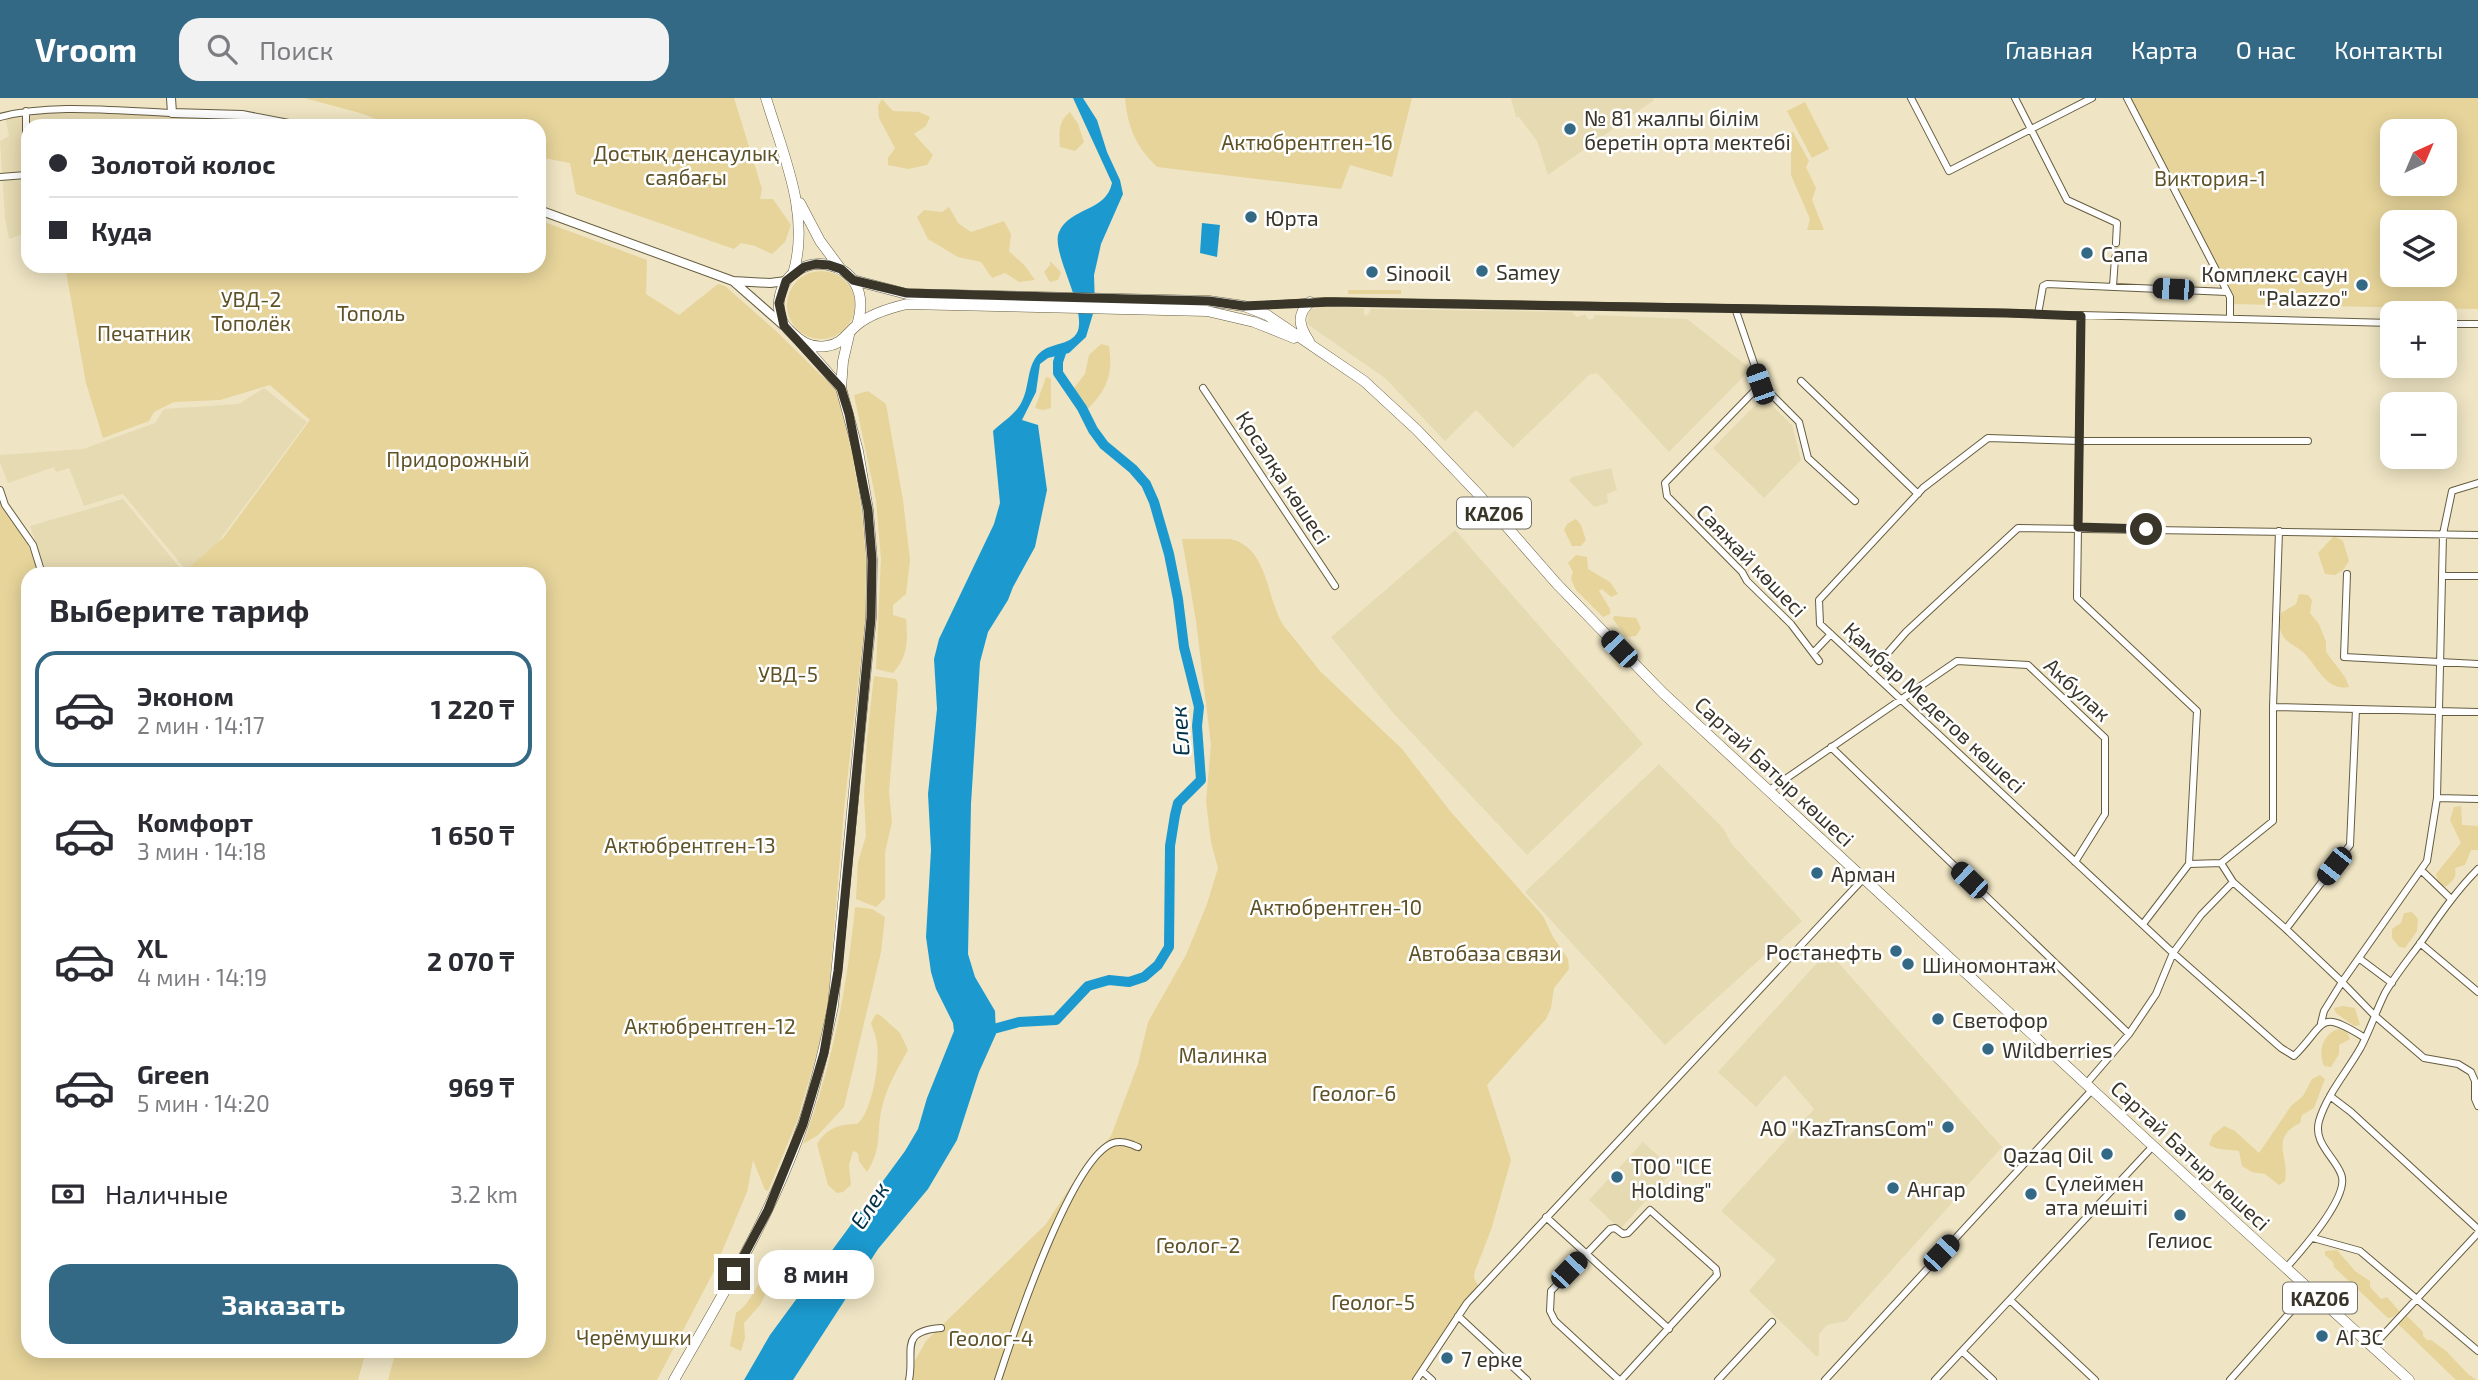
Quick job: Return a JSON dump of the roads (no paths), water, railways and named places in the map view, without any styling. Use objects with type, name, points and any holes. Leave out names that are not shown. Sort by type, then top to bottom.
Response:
[{"type":"highway","name":"KАZ06","points":[[766,98],[796,197],[820,241],[853,280],[907,293],[976,300],[1140,304],[1209,301],[1244,306],[1267,315],[1314,346]]},
{"type":"highway","name":"KАZ06","points":[[784,326],[779,303],[800,247],[796,197]]},
{"type":"highway","points":[[790,277],[804,267],[816,264],[841,269]]},
{"type":"highway","points":[[853,280],[860,294],[862,310],[857,325]]},
{"type":"highway","name":"KАZ06","points":[[849,335],[857,325],[890,308],[906,304],[976,300]]},
{"type":"highway","points":[[1310,302],[1301,311],[1300,322],[1314,346]]},
{"type":"highway","name":"KАZ06","points":[[1140,304],[1207,311],[1254,322],[1314,346]]},
{"type":"highway","points":[[784,326],[841,388]]},
{"type":"highway","points":[[801,342],[826,346],[838,343],[849,335]]},
{"type":"highway","points":[[674,1380],[723,1296],[768,1210],[803,1124],[824,1053],[833,1006],[871,618],[872,560],[868,510],[858,451],[841,388],[849,335]]},
{"type":"highway","name":"Сартай Батыр көшесі","points":[[1314,346],[1364,381],[1417,430],[1626,656],[1768,791],[2409,1380]]},
{"type":"main road","points":[[171,98],[172,113],[242,114],[266,119]]},
{"type":"main road","points":[[546,214],[733,281],[770,283],[790,277]]},
{"type":"main road","points":[[733,281],[784,326]]},
{"type":"street","points":[[1911,98],[1949,172],[2092,98]]},
{"type":"street","points":[[2015,98],[2067,200],[2117,223],[2116,243]]},
{"type":"street","points":[[2127,98],[2230,297],[2230,318]]},
{"type":"street","points":[[0,117],[26,111],[172,113]]},
{"type":"street","points":[[26,111],[26,119]]},
{"type":"street","points":[[0,177],[21,176]]},
{"type":"street","points":[[2113,286],[2115,258]]},
{"type":"street","points":[[2038,314],[2046,284],[2227,292]]},
{"type":"street","points":[[1207,311],[1310,302],[1735,308],[2380,323]]},
{"type":"street","points":[[1735,308],[1760,384],[1799,422],[1808,458],[1855,501]]},
{"type":"street","points":[[2081,316],[2077,598],[2197,711],[2189,864],[2143,924]]},
{"type":"street","points":[[2457,324],[2478,324]]},
{"type":"street","points":[[1801,381],[1918,494]]},
{"type":"street","name":"Саяжай көшесі","points":[[1760,384],[1665,483],[1667,496],[1742,572],[1746,582],[1791,624],[1819,661]]},
{"type":"street","name":"Қосалқа көшесі","points":[[1203,388],[1335,586]]},
{"type":"street","name":"Қамбар Медетов көшесі","points":[[2308,440],[2080,441],[1988,438],[1918,494],[1819,600],[1820,624],[2075,862],[2287,1054],[2294,1056],[2321,1023]]},
{"type":"street","points":[[2321,1023],[2324,1011],[2342,982],[2427,861],[2437,798],[2443,534],[2452,491],[2478,482]]},
{"type":"street","points":[[0,490],[5,505],[33,545],[39,567]]},
{"type":"street","points":[[1871,672],[1906,632],[2018,528],[2478,535]]},
{"type":"street","points":[[2189,864],[2221,863],[2273,821],[2273,708],[2279,531]]},
{"type":"street","points":[[2347,574],[2344,657],[2478,664]]},
{"type":"street","points":[[2442,576],[2478,576]]},
{"type":"street","points":[[1813,653],[1831,634]]},
{"type":"street","name":"Акбулак","points":[[1768,791],[1957,661],[2028,665],[2105,738],[2105,814],[2075,862]]},
{"type":"street","points":[[2273,708],[2478,712]]},
{"type":"street","points":[[2286,929],[2350,845],[2356,709]]},
{"type":"street","points":[[1830,747],[2129,1034]]},
{"type":"street","points":[[2437,798],[2478,799]]},
{"type":"street","points":[[2221,863],[2233,882],[2286,929],[2374,1015],[2424,1058],[2465,1067],[2474,1076],[2478,1106]]},
{"type":"street","points":[[2286,1268],[2313,1238],[2336,1200],[2342,1179],[2341,1172],[2322,1145],[2318,1129],[2330,1096],[2365,1038],[2392,983],[2451,899],[2478,869]]},
{"type":"street","points":[[2422,871],[2451,899]]},
{"type":"street","points":[[1416,1380],[1458,1316],[1546,1217],[1863,879]]},
{"type":"street","points":[[1825,1380],[2089,1087],[2156,994],[2174,953],[2201,915],[2233,882]]},
{"type":"street","points":[[2420,943],[2478,992]]},
{"type":"street","points":[[2360,959],[2392,983]]},
{"type":"street","points":[[2321,1023],[2331,1020],[2342,1023],[2365,1038]]},
{"type":"street","points":[[2330,1096],[2351,1112],[2478,1231],[2373,1346]]},
{"type":"street","points":[[998,1380],[1058,1222],[1078,1179],[1100,1150],[1109,1145],[1123,1142],[1138,1147]]},
{"type":"street","points":[[1935,1380],[2153,1146]]},
{"type":"street","points":[[1653,1211],[1716,1269],[1717,1275],[1670,1329],[1620,1380],[1555,1321],[1550,1311],[1552,1287],[1586,1253],[1610,1229],[1628,1233],[1647,1213],[1653,1211]]},
{"type":"street","points":[[1546,1217],[1670,1329]]},
{"type":"street","points":[[2313,1238],[2360,1251],[2478,1350]]},
{"type":"street","points":[[2230,1380],[2311,1290]]},
{"type":"street","points":[[2010,1300],[2095,1380]]},
{"type":"street","points":[[1458,1316],[1527,1380]]},
{"type":"street","points":[[1718,1380],[1772,1322]]},
{"type":"street","points":[[909,1380],[911,1342],[921,1331],[940,1328]]},
{"type":"street","points":[[1962,1351],[1993,1380]]},
{"type":"street","points":[[1422,1371],[1432,1380]]},
{"type":"water","points":[[1073,98],[1083,98],[1097,120],[1123,194],[1101,244],[1094,275],[1095,307],[1086,337],[1069,353],[1048,358],[1040,364],[1036,392],[1022,420],[1038,425],[1047,490],[1035,547],[988,632],[980,662],[971,804],[968,954],[975,977],[995,1011],[996,1034],[979,1072],[957,1140],[928,1189],[878,1249],[793,1380],[744,1380],[770,1335],[905,1151],[918,1129],[927,1098],[954,1031],[953,1023],[936,989],[926,937],[931,850],[928,794],[937,709],[934,659],[939,639],[994,524],[1000,503],[993,431],[1020,405],[1030,369],[1037,356],[1047,348],[1070,340],[1078,331],[1076,302],[1059,250],[1059,232],[1071,218],[1103,199],[1112,183]]},
{"type":"water","points":[[1202,223],[1220,225],[1217,257],[1200,253]]},
{"type":"waterway","name":"Елек","points":[[986,1031],[1019,1022],[1056,1020],[1088,986],[1109,980],[1129,982],[1144,977],[1158,965],[1169,947],[1170,846],[1175,815],[1178,803],[1201,780],[1197,726],[1199,707],[1184,647],[1169,554],[1154,502],[1146,484],[1133,469],[1104,445],[1058,373],[1062,350]]},
{"type":"tunnel","points":[[2115,258],[2116,243]]},
{"type":"place","name":"№ 81 жалпы білім беретін орта мектебі","points":[[1570,129]]},
{"type":"place","name":"Юрта","points":[[1251,217]]},
{"type":"place","name":"Сапа","points":[[2087,253]]},
{"type":"place","name":"Samey","points":[[1482,271]]},
{"type":"place","name":"Sinooil","points":[[1372,272]]},
{"type":"place","name":"Комплекс саун \"Palazzo\"","points":[[2362,285]]},
{"type":"place","name":"Арман","points":[[1817,873]]},
{"type":"place","name":"Ростанефть","points":[[1896,951]]},
{"type":"place","name":"Шиномонтаж","points":[[1908,964]]},
{"type":"place","name":"Светофор","points":[[1938,1019]]},
{"type":"place","name":"Wildberries","points":[[1988,1049]]},
{"type":"place","name":"АО \"KazTransCom\"","points":[[1948,1127]]},
{"type":"place","name":"Qazaq Oil","points":[[2107,1154]]},
{"type":"place","name":"ТОО \"ICE Holding\"","points":[[1617,1177]]},
{"type":"place","name":"Ангар","points":[[1893,1188]]},
{"type":"place","name":"Сүлеймен ата мешіті","points":[[2031,1194]]},
{"type":"place","name":"Гелиос","points":[[2180,1215]]},
{"type":"place","name":"АГЗС","points":[[2322,1336]]},
{"type":"place","name":"7 ерке","points":[[1447,1358]]},
{"type":"park label","name":"Актюбрентген-16","points":[[1307,141]]},
{"type":"park label","name":"Достық денсаулық саябағы","points":[[686,164]]},
{"type":"park label","name":"Виктория-1","points":[[2210,177]]},
{"type":"park label","name":"УВД-2 Тополёк","points":[[251,310]]},
{"type":"park label","name":"Тополь","points":[[371,312]]},
{"type":"park label","name":"Печатник","points":[[144,332]]},
{"type":"park label","name":"Придорожный","points":[[458,458]]},
{"type":"park label","name":"УВД-5","points":[[788,673]]},
{"type":"park label","name":"Актюбрентген-13","points":[[690,844]]},
{"type":"park label","name":"Актюбрентген-10","points":[[1336,906]]},
{"type":"park label","name":"Автобаза связи","points":[[1485,952]]},
{"type":"park label","name":"Актюбрентген-12","points":[[710,1025]]},
{"type":"park label","name":"Малинка","points":[[1223,1054]]},
{"type":"park label","name":"Геолог-6","points":[[1354,1092]]},
{"type":"park label","name":"Геолог-2","points":[[1198,1244]]},
{"type":"park label","name":"Геолог-5","points":[[1373,1301]]},
{"type":"park label","name":"Черёмушки","points":[[634,1336]]},
{"type":"park label","name":"Геолог-4","points":[[991,1337]]}]
